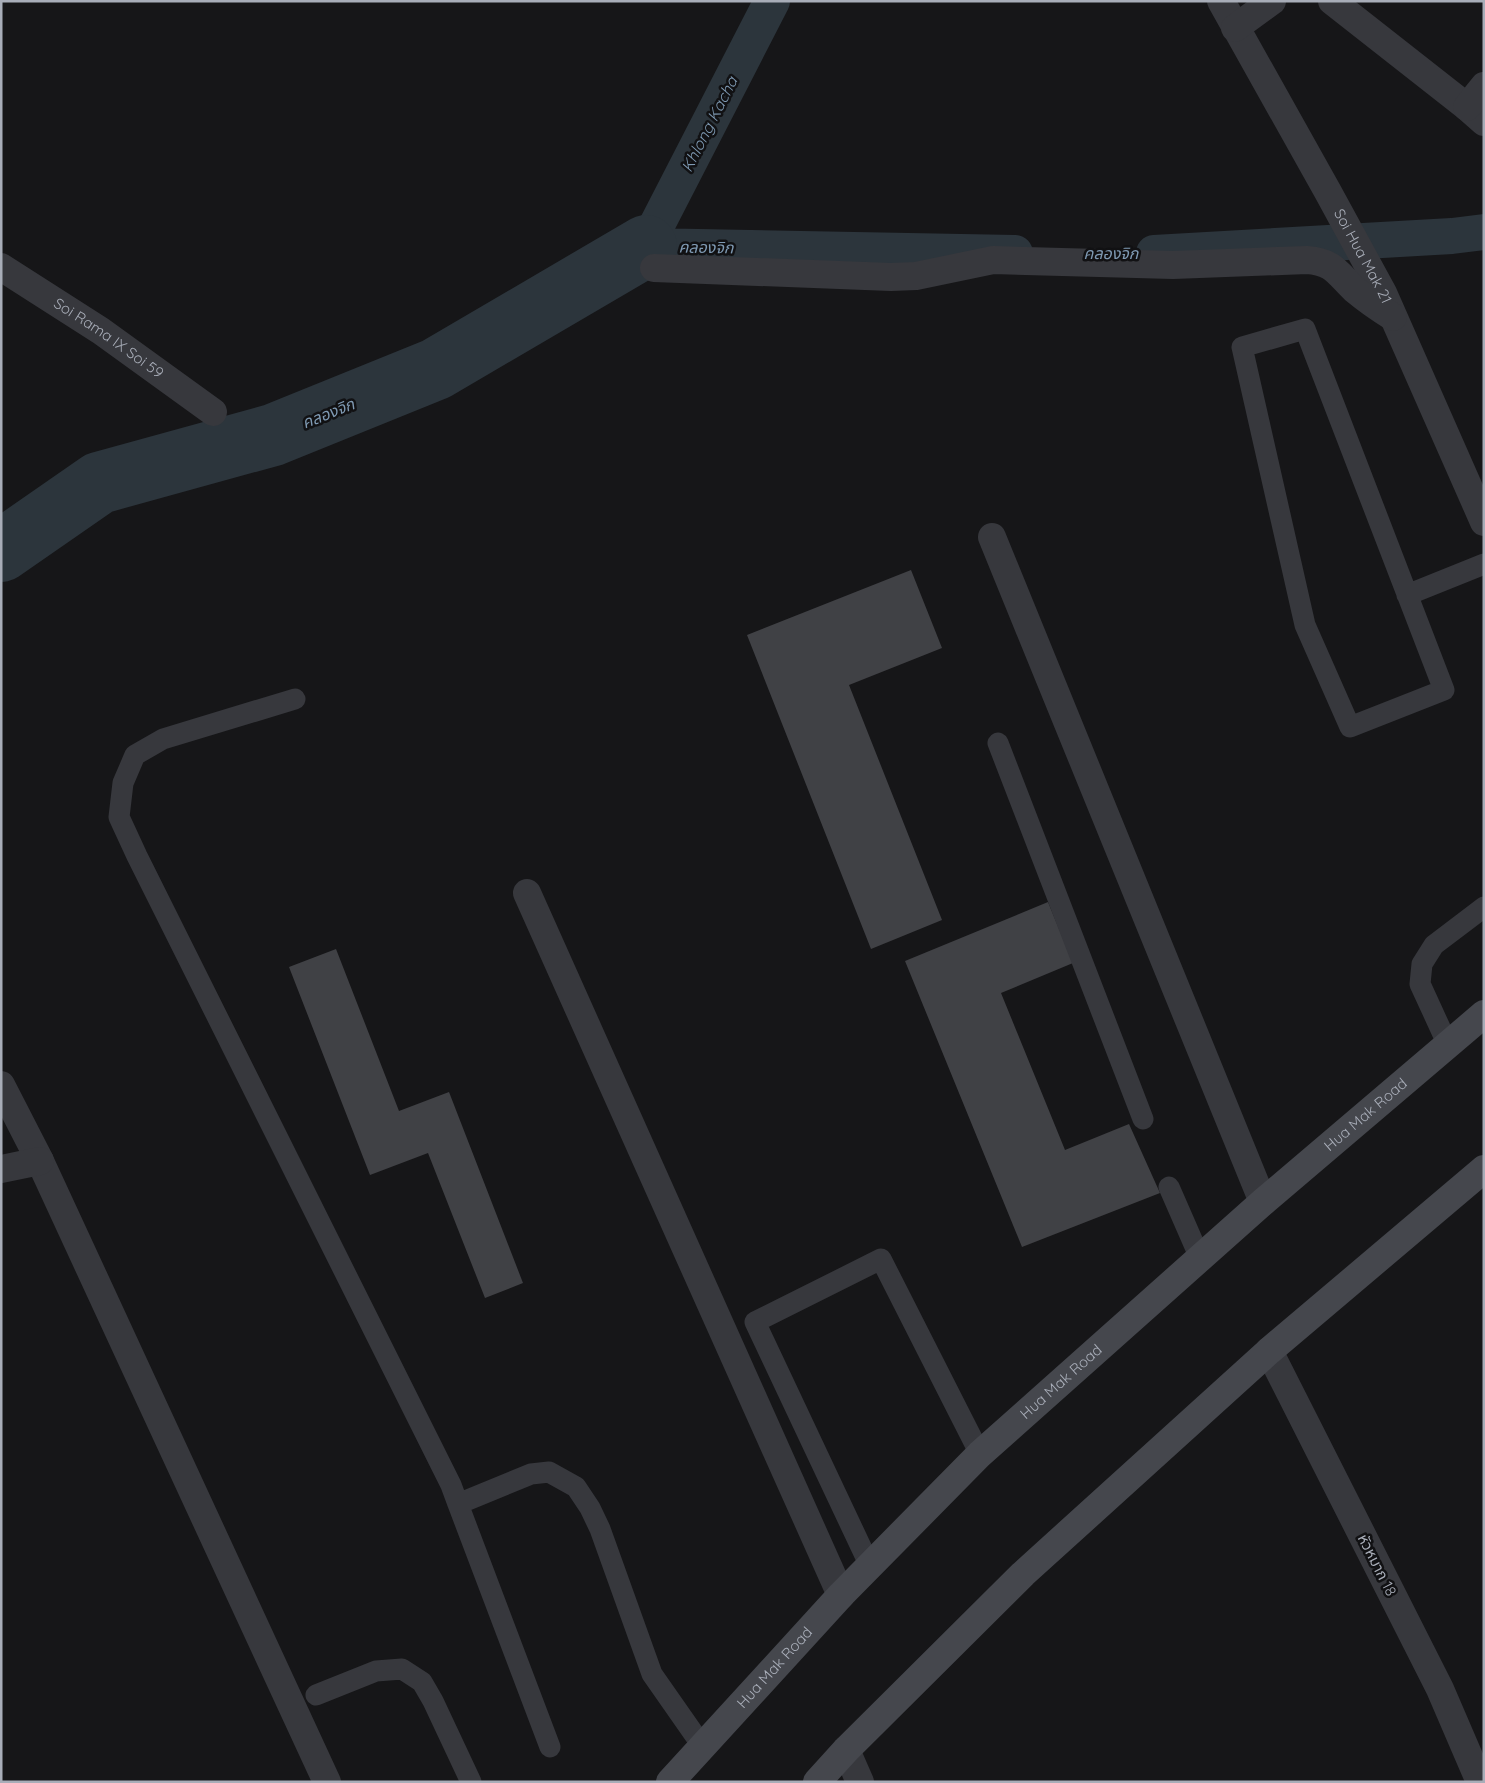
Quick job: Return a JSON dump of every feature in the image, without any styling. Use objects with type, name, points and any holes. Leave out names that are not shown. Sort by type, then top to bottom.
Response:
[{"type":"main road","name":"Hua Mak Road","points":[[670,1782],[841,1595],[980,1454],[1263,1202],[1484,1014]]},
{"type":"main road","points":[[817,1782],[846,1750],[1023,1574],[1269,1351],[1484,1169]]},
{"type":"street","name":"Soi Hua Mak 21","points":[[1221,1],[1328,192],[1388,305],[1480,506]]},
{"type":"street","points":[[1235,28],[1272,1]]},
{"type":"street","points":[[1332,1],[1475,114],[1484,86]]},
{"type":"street","points":[[654,268],[891,277],[916,276],[993,260],[1173,265],[1307,260],[1321,261],[1334,268],[1372,304],[1388,305]]},
{"type":"street","name":"Soi Rama IX Soi 59","points":[[1,267],[101,331],[213,412]]},
{"type":"street","points":[[992,537],[1263,1202]]},
{"type":"street","points":[[527,893],[841,1595]]},
{"type":"street","points":[[1,1085],[40,1161],[327,1782]]},
{"type":"street","points":[[1,1169],[40,1161]]},
{"type":"street","name":"หัวหมาก 18","points":[[1269,1351],[1440,1689],[1480,1782]]},
{"type":"street","points":[[846,1750],[860,1782]]},
{"type":"lane","points":[[1305,329],[1407,594],[1444,690],[1350,727],[1305,625],[1242,346],[1305,329]]},
{"type":"lane","points":[[1407,594],[1484,564]]},
{"type":"lane","points":[[295,699],[163,739],[135,755],[123,783],[120,816],[137,856],[442,1468],[458,1504],[550,1747]]},
{"type":"lane","points":[[998,743],[1143,1119]]},
{"type":"lane","points":[[1448,1045],[1420,984],[1422,964],[1434,946],[1484,906]]},
{"type":"lane","points":[[1169,1187],[1200,1258]]},
{"type":"lane","points":[[870,1566],[755,1322],[881,1259],[980,1454]]},
{"type":"lane","points":[[458,1504],[531,1474],[549,1472],[576,1487],[590,1508],[600,1529],[652,1674],[703,1747]]},
{"type":"lane","points":[[316,1695],[376,1671],[402,1669],[422,1682],[433,1701],[471,1782]]},
{"type":"building","points":[[911,570],[942,648],[849,685],[942,920],[871,949],[747,635]]},
{"type":"building","points":[[1048,902],[1073,963],[1001,993],[1065,1150],[1129,1124],[1160,1193],[1022,1247],[905,961]]},
{"type":"building","points":[[336,949],[399,1111],[449,1092],[523,1283],[485,1298],[428,1153],[370,1175],[289,967]]},
{"type":"waterway","name":"คลองจิก","points":[[772,1],[646,246],[1015,253]]},
{"type":"waterway","name":"คลองจิก","points":[[1154,253],[1452,236],[1484,232]]},
{"type":"waterway","name":"คลองจิก","points":[[1,551],[99,483],[273,435],[436,369],[646,246]]},
{"type":"water label","name":"Khlong Kacha","points":[[709,124]]}]
